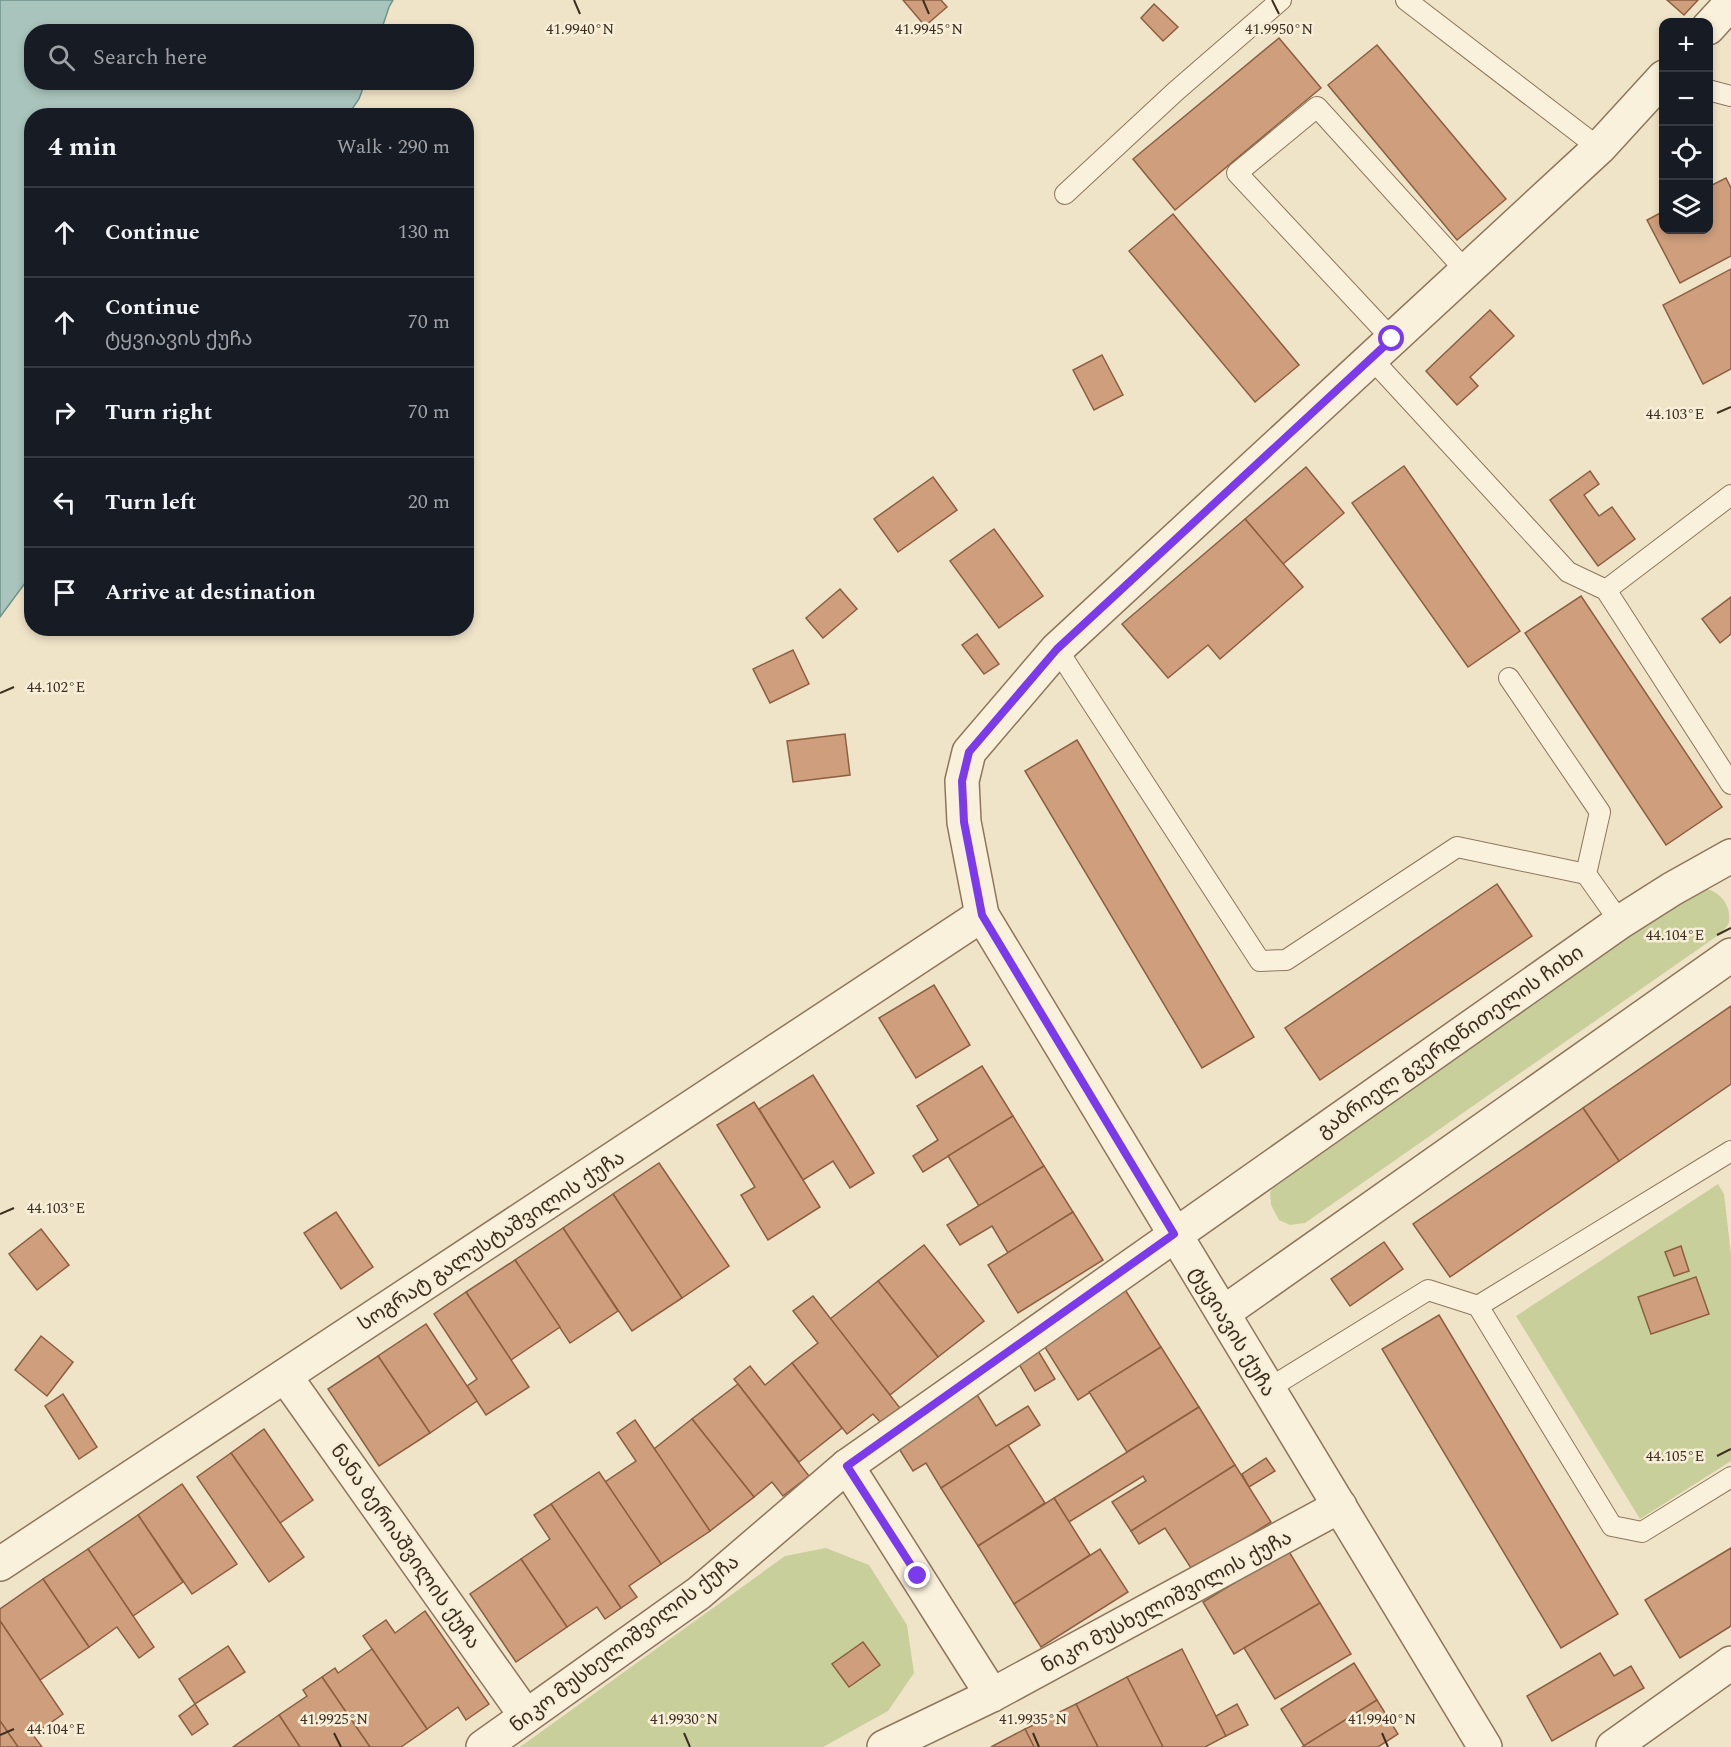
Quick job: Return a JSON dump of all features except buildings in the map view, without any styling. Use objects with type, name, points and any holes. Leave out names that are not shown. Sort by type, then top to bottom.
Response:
[{"type":"street","points":[[1713,23],[1731,3]]},
{"type":"street","points":[[982,915],[964,822],[962,781],[969,752],[1057,649],[1599,148],[1659,82]]},
{"type":"street","name":"გაბრიელ გვერდწითელის ჩიხი","points":[[1174,1234],[1620,922],[1731,856]]},
{"type":"street","name":"ტყვიავის ქუჩა","points":[[982,915],[1485,1747]]},
{"type":"street","name":"სოგრატ გალუსტაშვილის ქუჩა","points":[[0,1564],[982,915]]},
{"type":"street","points":[[1222,1313],[1731,955]]},
{"type":"street","name":"ნიკო მუსხელიშვილის ქუჩა","points":[[483,1747],[699,1593],[847,1466],[1174,1234]]},
{"type":"street","name":"ნანა ბერიაშვილის ქუჩა","points":[[285,1376],[526,1716]]},
{"type":"street","points":[[847,1466],[992,1695]]},
{"type":"street","name":"ნიკო მუსხელიშვილის ქუჩა","points":[[884,1747],[992,1695],[1340,1506]]},
{"type":"street","points":[[1613,1747],[1731,1663]]},
{"type":"lane","points":[[1065,194],[1176,91],[1281,0]]},
{"type":"lane","points":[[1406,0],[1599,148]]},
{"type":"lane","points":[[1713,91],[1731,96]]},
{"type":"lane","points":[[1466,271],[1317,107],[1238,172],[1381,349],[1568,572],[1606,590],[1731,784]]},
{"type":"lane","points":[[1606,590],[1731,495]]},
{"type":"lane","points":[[1057,649],[1260,961],[1286,960],[1457,848],[1586,874],[1620,922]]},
{"type":"lane","points":[[1509,678],[1600,812],[1586,874]]},
{"type":"lane","points":[[1479,1306],[1731,1151]]},
{"type":"lane","points":[[1268,1389],[1428,1290],[1479,1306],[1612,1526],[1642,1532],[1731,1477]]},
{"type":"green space","points":[[1708,889],[1721,897],[1729,911],[1728,924],[1720,934],[1305,1223],[1290,1225],[1279,1220],[1271,1205],[1270,1193],[1275,1180],[1693,891]]},
{"type":"green space","points":[[1718,1184],[1724,1194],[1731,1254],[1731,1461],[1640,1519],[1516,1316]]},
{"type":"green space","points":[[826,1548],[869,1565],[907,1625],[914,1673],[888,1711],[823,1747],[520,1747],[785,1556]]},
{"type":"water","points":[[0,0],[393,0],[383,24],[24,24],[24,90],[362,90],[353,108],[24,108],[24,584],[0,617]]},
{"type":"route","points":[[918,1576],[847,1466],[1174,1234],[982,915],[964,822],[962,781],[969,752],[1057,649],[1392,339]]}]
